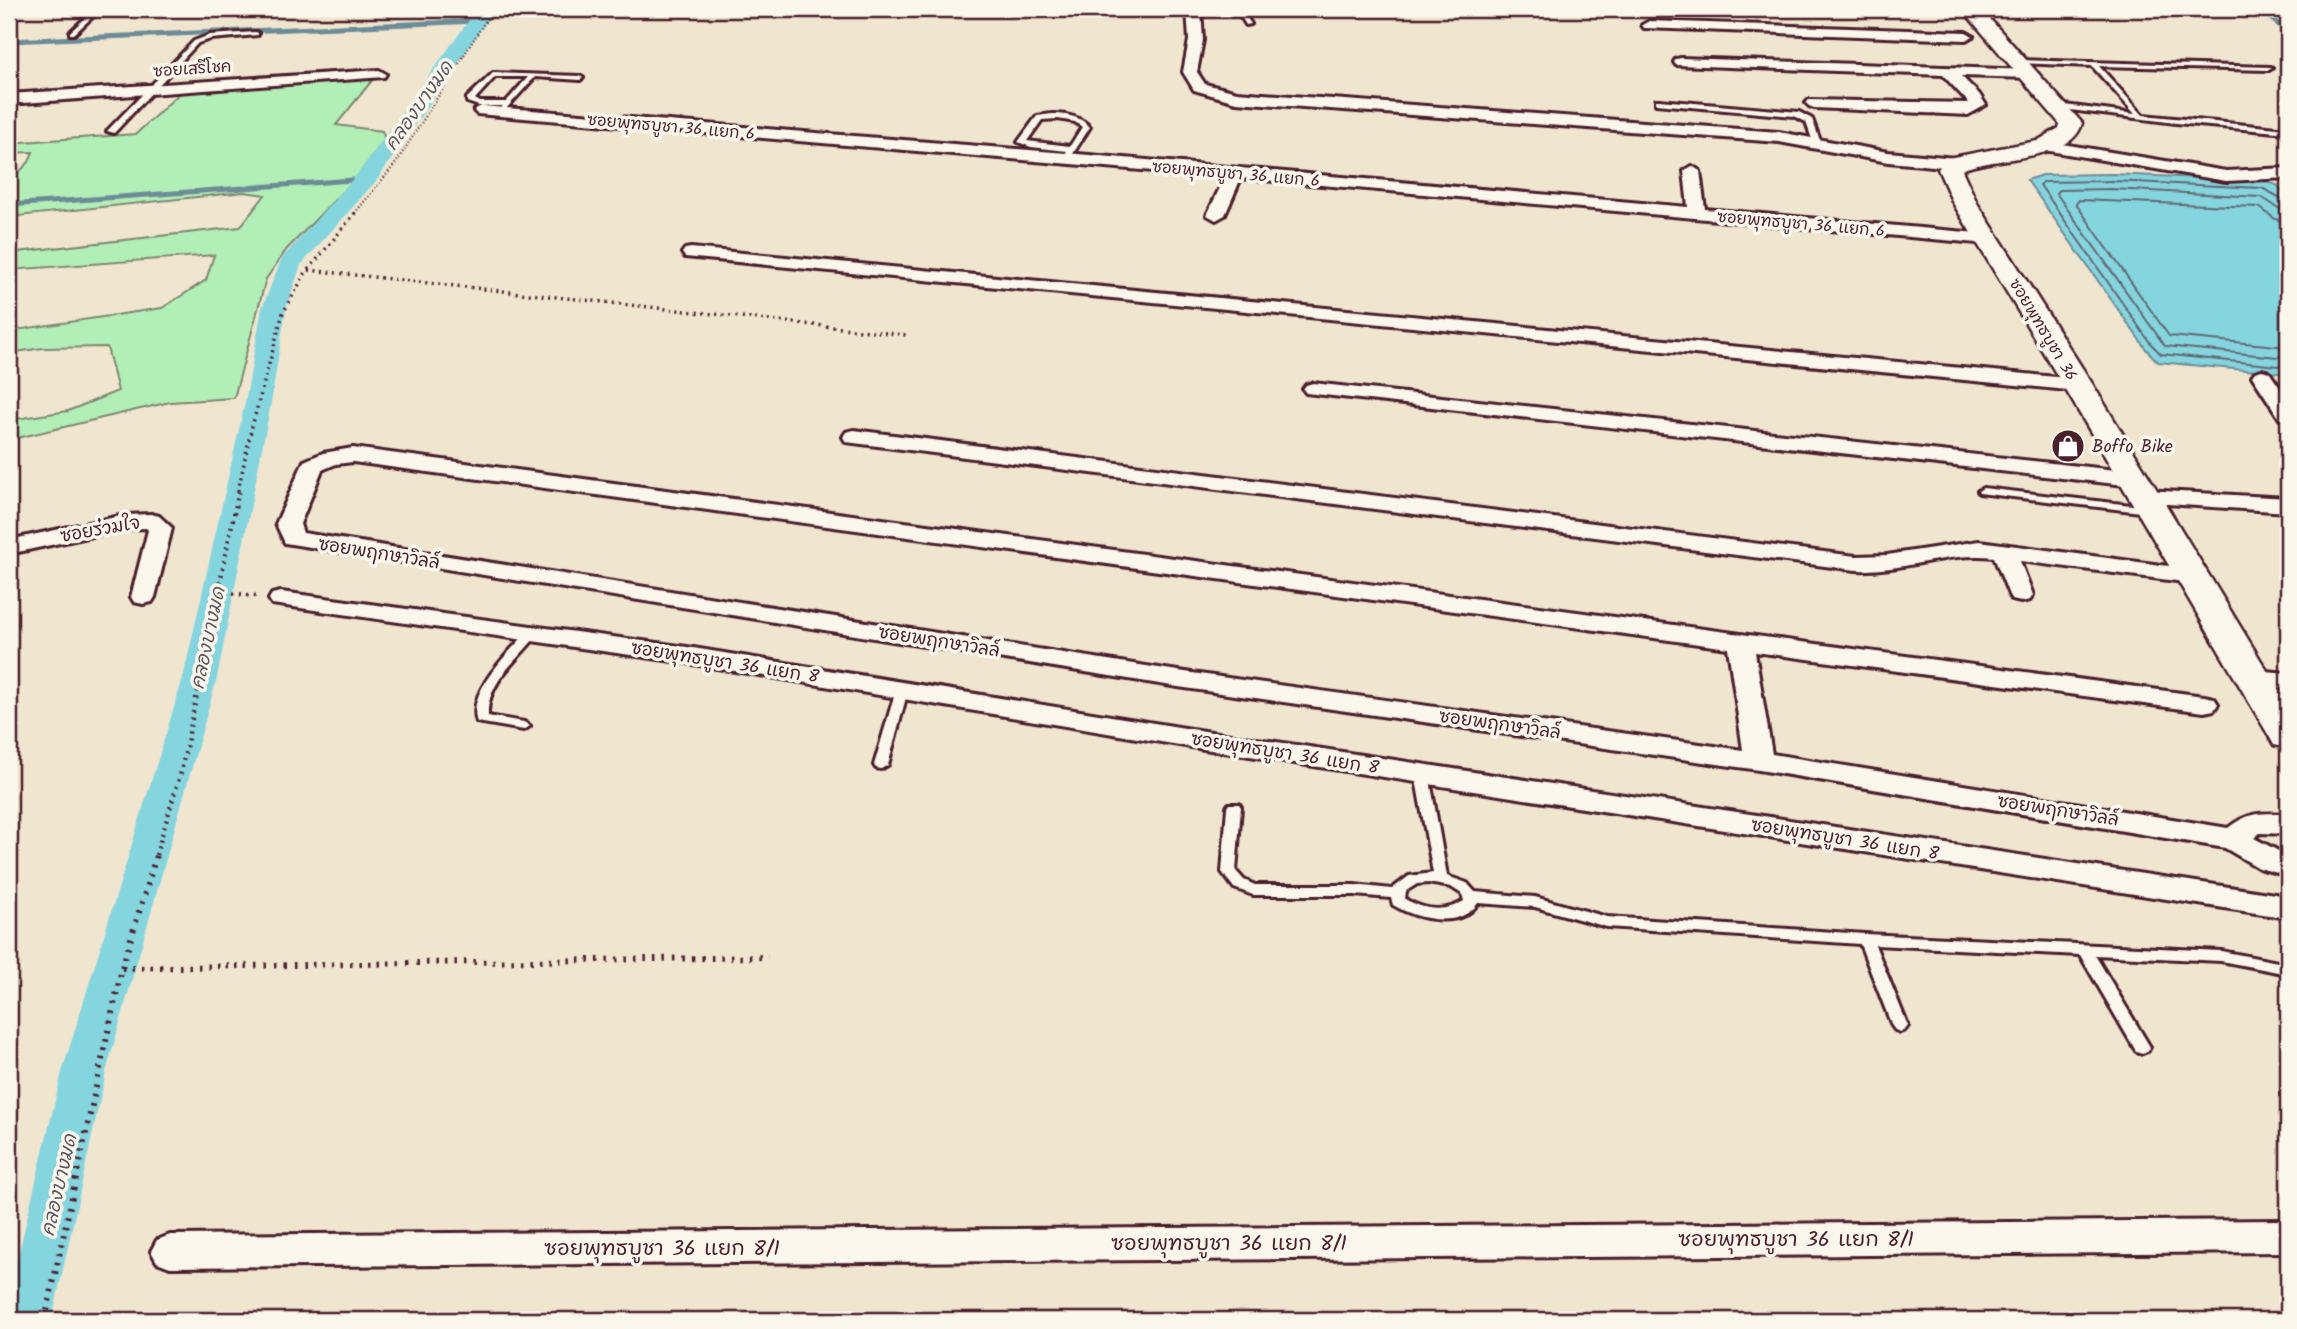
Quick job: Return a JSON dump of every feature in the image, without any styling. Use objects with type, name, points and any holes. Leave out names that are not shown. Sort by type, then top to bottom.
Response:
[{"type":"street","points":[[1194,10],[1196,40],[1190,72],[1199,88],[1236,97],[1717,132],[1817,143],[1888,157],[1956,163],[2045,146],[2226,176],[2288,173]]},
{"type":"street","points":[[1649,25],[1836,32],[1968,22],[2025,68],[2071,123],[2069,131],[2045,146]]},
{"type":"street","points":[[1836,32],[1865,68]]},
{"type":"street","points":[[1681,62],[1947,71],[2025,68]]},
{"type":"street","points":[[1814,103],[1955,110],[1968,110],[1978,105],[1974,97],[1947,71]]},
{"type":"street","name":"ซอยเสรีโชค","points":[[9,99],[379,74]]},
{"type":"street","name":"ซอยพุทธบูชา 36 แยก 6","points":[[482,111],[505,108],[1069,153],[1235,173],[1989,239]]},
{"type":"street","name":"ซอยพุทธบูชา 36","points":[[1956,163],[1950,169],[1951,176],[1965,203],[2288,736]]},
{"type":"street","points":[[1692,171],[1697,214]]},
{"type":"street","points":[[1216,215],[1235,173]]},
{"type":"street","points":[[691,253],[2078,386]]},
{"type":"street","points":[[2262,376],[2288,414]]},
{"type":"street","points":[[1313,389],[2144,495],[2288,505]]},
{"type":"street","points":[[854,437],[1856,563],[1891,564],[1951,549],[1979,548],[2192,576]]},
{"type":"street","name":"ซอยพฤกษาวิลล์","points":[[2204,705],[353,456],[331,458],[312,466],[288,524],[293,538],[331,546],[1192,681],[1759,761],[2233,839],[2270,861],[2288,866]]},
{"type":"street","name":"ซอยร่วมใจ","points":[[9,547],[125,522],[151,520],[160,528],[143,597]]},
{"type":"street","points":[[2004,552],[2021,594]]},
{"type":"street","name":"ซอยพุทธบูชา 36 แยก 8","points":[[281,599],[533,633],[1422,774],[2288,907]]},
{"type":"street","points":[[1740,641],[1759,761]]},
{"type":"street","points":[[2254,678],[2288,681]]},
{"type":"street","points":[[2233,839],[2254,823],[2288,824]]},
{"type":"street","name":"ซอยพุทธบูชา 36 แยก 8/1","points":[[170,1251],[2288,1236]]},
{"type":"lane","points":[[72,33],[98,9]]},
{"type":"lane","points":[[1194,10],[1242,13],[1248,24]]},
{"type":"lane","points":[[111,131],[197,41],[209,37],[256,34]]},
{"type":"lane","points":[[2025,68],[2093,64],[2269,68]]},
{"type":"lane","points":[[2093,64],[2140,115]]},
{"type":"lane","points":[[533,75],[505,108],[470,100],[493,75],[533,75],[580,78]]},
{"type":"lane","points":[[1659,102],[1796,114],[1810,121],[1817,143]]},
{"type":"lane","points":[[2057,106],[2176,121],[2288,131]]},
{"type":"lane","points":[[1058,116],[1080,121],[1086,127],[1069,153],[1022,142],[1040,118],[1058,116]]},
{"type":"lane","points":[[1983,491],[2144,495]]},
{"type":"lane","points":[[524,726],[482,719],[480,709],[485,692],[533,633]]},
{"type":"lane","points":[[881,765],[902,690]]},
{"type":"lane","points":[[1422,774],[1441,879]]},
{"type":"lane","points":[[1234,807],[1229,872],[1238,884],[1253,890],[1354,890],[1396,894]]},
{"type":"lane","points":[[1471,897],[1465,907],[1440,914],[1425,913],[1407,907],[1398,901],[1396,894],[1399,889],[1414,880],[1441,879],[1460,885],[1471,897],[1535,902],[1607,922],[1865,939],[2221,956],[2288,969]]},
{"type":"lane","points":[[1865,939],[1900,1026]]},
{"type":"lane","points":[[2085,951],[2143,1047]]},
{"type":"path","points":[[45,1320],[122,968],[181,772],[251,430],[283,313],[309,270],[396,163],[493,9]]},
{"type":"path","points":[[309,270],[906,335]]},
{"type":"path","points":[[219,592],[281,599]]},
{"type":"path","points":[[122,968],[768,957]]},
{"type":"green space","points":[[374,78],[336,125],[382,131],[385,139],[356,178],[287,249],[266,279],[234,398],[170,402],[9,440],[9,420],[68,411],[118,391],[107,347],[43,348],[9,353],[9,331],[162,308],[206,280],[214,255],[9,270],[9,253],[240,227],[265,195],[244,192],[9,217],[9,182],[29,162],[33,152],[9,153],[9,143],[136,134],[182,91]]},
{"type":"water","points":[[2112,174],[2264,181],[2277,185],[2288,198],[2288,374],[2158,362],[2146,349],[2027,180],[2042,175]]},
{"type":"waterway","name":"คลองบางมด","points":[[27,1320],[84,1072],[200,678],[258,403],[274,308],[290,263],[369,175],[486,9]]},
{"type":"waterway","points":[[2259,9],[2288,32]]},
{"type":"waterway","points":[[9,41],[478,21]]},
{"type":"waterway","points":[[9,205],[366,179]]},
{"type":"place","name":"Boffo Bike","points":[[2068,446]]}]
